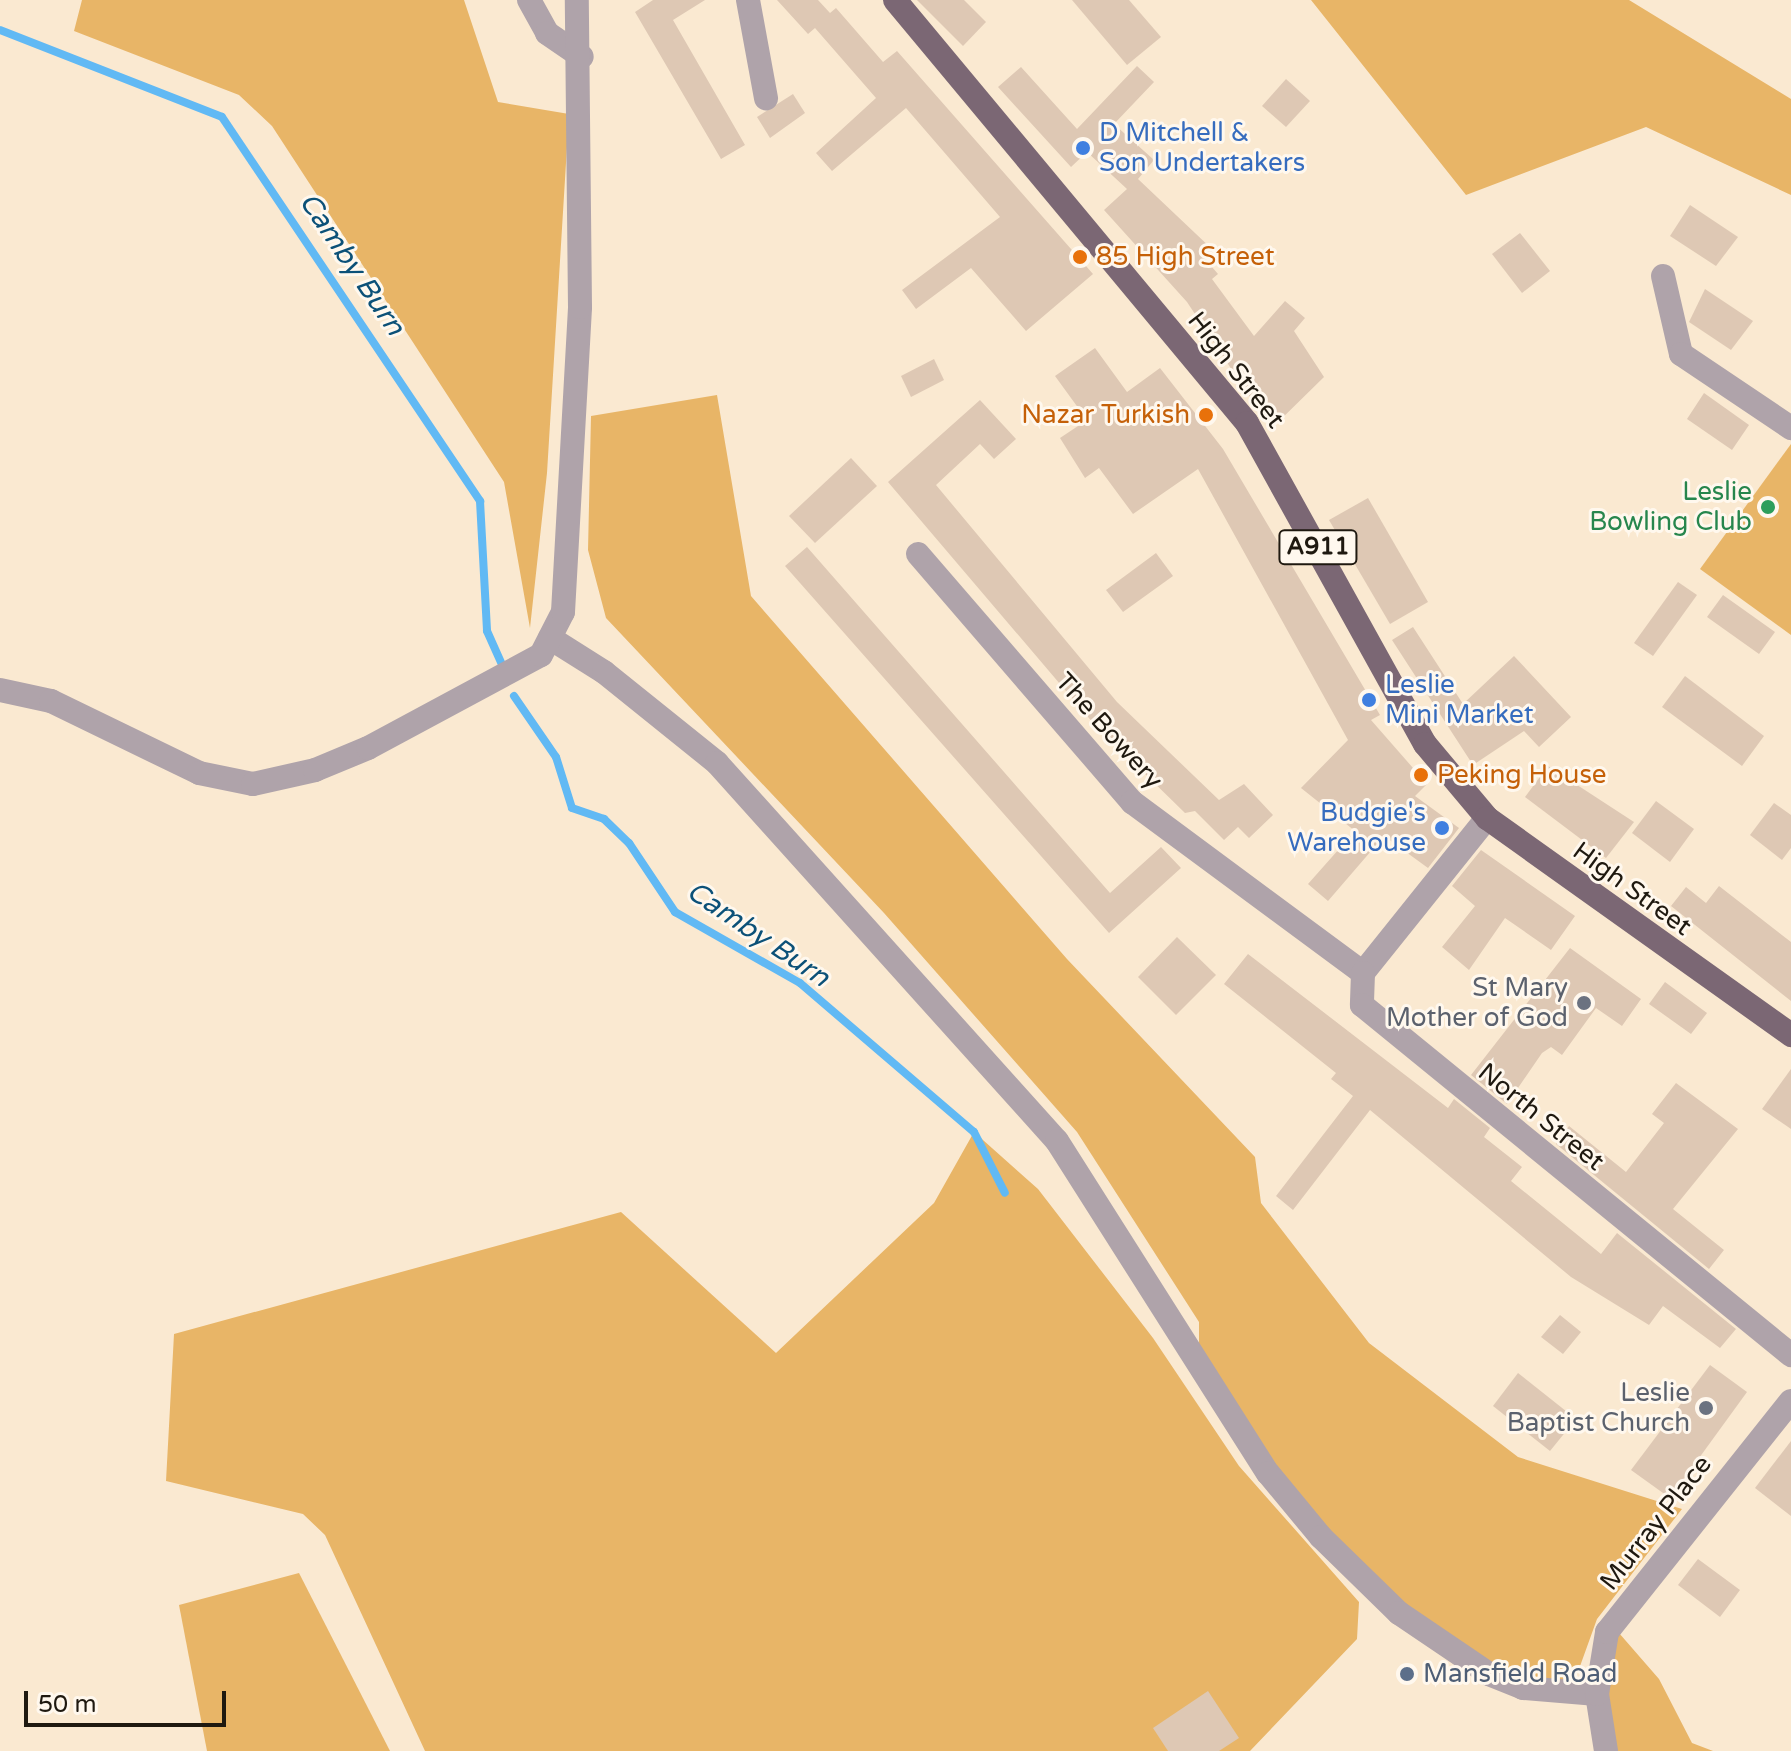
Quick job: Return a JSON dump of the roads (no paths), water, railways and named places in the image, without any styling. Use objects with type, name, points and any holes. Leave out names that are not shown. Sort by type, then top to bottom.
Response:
[{"type":"main road","name":"High Street","points":[[895,0],[1247,423],[1425,744],[1487,818],[1791,1035]]},
{"type":"street","points":[[529,0],[547,33],[582,57]]},
{"type":"street","points":[[0,690],[51,701],[199,773],[253,784],[315,770],[420,723],[529,666],[550,638],[563,612],[579,338],[582,57],[577,0]]},
{"type":"street","points":[[748,0],[766,98]]},
{"type":"street","points":[[1663,276],[1681,354],[1791,428]]},
{"type":"street","name":"The Bowery","points":[[918,554],[1132,802],[1363,973]]},
{"type":"street","points":[[550,638],[604,672],[717,763],[997,1070],[1057,1141],[1268,1473],[1331,1548],[1399,1613],[1489,1674],[1523,1688],[1597,1694]]},
{"type":"street","points":[[1363,973],[1487,818]]},
{"type":"street","name":"North Street","points":[[1363,973],[1362,1005],[1377,1021],[1791,1355]]},
{"type":"street","name":"Murray Place","points":[[1606,1751],[1597,1694],[1607,1632],[1791,1401]]},
{"type":"waterway","name":"Camby Burn","points":[[0,30],[222,117],[480,501],[487,631],[501,663]]},
{"type":"waterway","name":"Camby Burn","points":[[514,696],[556,757],[572,808],[604,819],[629,843],[675,912],[800,983],[974,1132],[1005,1193]]},
{"type":"place","name":"D Mitchell & Son Undertakers","points":[[1083,148]]},
{"type":"place","name":"85 High Street","points":[[1080,257]]},
{"type":"place","name":"Nazar Turkish","points":[[1206,415]]},
{"type":"place","name":"Leslie Bowling Club","points":[[1768,507]]},
{"type":"place","name":"Leslie Mini Market","points":[[1369,700]]},
{"type":"place","name":"Peking House","points":[[1421,775]]},
{"type":"place","name":"Budgie's Warehouse","points":[[1442,828]]},
{"type":"place","name":"St Mary Mother of God","points":[[1584,1003]]},
{"type":"place","name":"Leslie Baptist Church","points":[[1706,1408]]},
{"type":"place","name":"Mansfield Road","points":[[1407,1674]]}]
